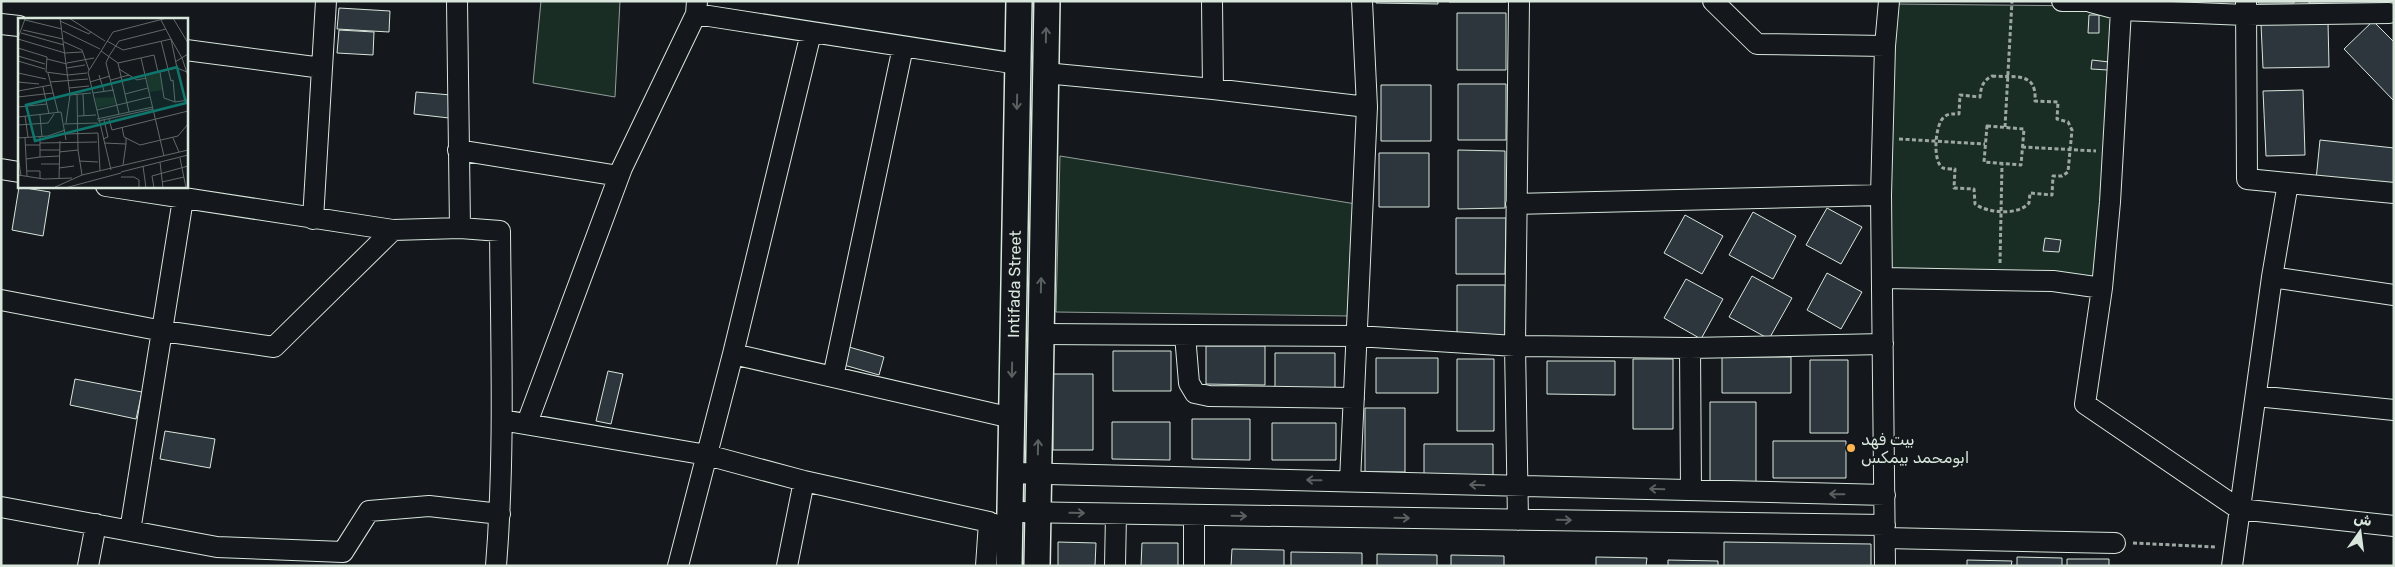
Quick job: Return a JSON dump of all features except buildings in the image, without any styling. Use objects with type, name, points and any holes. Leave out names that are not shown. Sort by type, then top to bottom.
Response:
[{"type":"main road","name":"Intifada Street","points":[[1009,566],[1003,521],[1011,473],[1019,1]]},
{"type":"main road","name":"Intifada Street","points":[[1036,566],[1047,1]]},
{"type":"street","points":[[313,219],[326,1]]},
{"type":"street","points":[[457,1],[460,80],[458,150],[460,228]]},
{"type":"street","points":[[1212,1],[1213,89]]},
{"type":"street","points":[[1350,481],[1367,107],[1362,1]]},
{"type":"street","points":[[1518,520],[1515,346],[1519,1]]},
{"type":"street","points":[[1713,1],[1757,44],[1885,46]]},
{"type":"street","points":[[1885,566],[1884,344],[1880,195],[1885,46],[1889,1]]},
{"type":"street","points":[[2062,1],[2091,2],[2121,10],[2246,8],[2391,10]]},
{"type":"street","points":[[527,423],[619,176],[696,8],[811,33],[1018,64]]},
{"type":"street","points":[[2246,8],[2247,180],[2394,193]]},
{"type":"street","points":[[2121,10],[2113,152],[2102,288],[2084,404],[2239,509],[2394,526]]},
{"type":"street","points":[[1,24],[18,26]]},
{"type":"street","points":[[678,566],[733,354],[811,33]]},
{"type":"street","points":[[833,377],[903,47]]},
{"type":"street","points":[[188,50],[322,68]]},
{"type":"street","points":[[1046,73],[1213,89],[1367,107]]},
{"type":"street","points":[[458,150],[619,176]]},
{"type":"street","points":[[1,169],[18,172]]},
{"type":"street","points":[[2233,556],[2272,277],[2288,183]]},
{"type":"street","points":[[118,188],[393,230],[460,228],[500,232],[502,420],[500,514],[496,566]]},
{"type":"street","points":[[1516,204],[1880,195]]},
{"type":"street","points":[[130,531],[183,199]]},
{"type":"street","points":[[1,300],[163,331],[274,347],[393,230]]},
{"type":"street","points":[[2272,277],[2394,295]]},
{"type":"street","points":[[1883,278],[2053,281],[2102,288]]},
{"type":"street","points":[[1041,334],[1357,336],[1515,346],[1690,348],[1884,344]]},
{"type":"street","points":[[1185,335],[1189,383],[1195,392],[1208,396],[1354,398]]},
{"type":"street","points":[[1690,348],[1691,490]]},
{"type":"street","points":[[733,354],[1012,418]]},
{"type":"street","points":[[2256,396],[2394,410]]},
{"type":"street","points":[[502,420],[707,455],[804,482],[1003,521],[1037,512],[1518,520],[1885,532],[2115,543]]},
{"type":"street","points":[[1011,473],[1885,495]]},
{"type":"street","points":[[787,566],[804,482]]},
{"type":"street","points":[[1,507],[217,547],[343,552],[369,511],[429,506],[500,514]]},
{"type":"street","points":[[1115,566],[1116,514]]},
{"type":"street","points":[[1194,515],[1194,566]]},
{"type":"street","points":[[986,566],[1003,521]]},
{"type":"street","points":[[88,566],[96,524]]},
{"type":"path","points":[[2005,127],[2012,1]]},
{"type":"path","points":[[1992,76],[2025,78],[2032,82],[2036,88],[2035,101],[2058,102],[2057,119],[2068,122],[2072,130],[2068,172],[2062,176],[2053,176],[2052,194],[2030,193],[2029,203],[2025,208],[2018,211],[1981,209],[1975,204],[1974,189],[1954,188],[1955,169],[1944,168],[1938,164],[1936,155],[1937,141],[1938,126],[1943,118],[1950,114],[1959,114],[1960,95],[1980,97],[1981,88],[1985,80],[1992,76]]},
{"type":"path","points":[[1987,126],[2024,129],[2021,165],[1984,162],[1986,144],[1987,126]]},
{"type":"path","points":[[1882,138],[1986,144]]},
{"type":"path","points":[[2022,147],[2113,152]]},
{"type":"path","points":[[1999,280],[2002,164]]},
{"type":"path","points":[[2115,543],[2233,556]]},
{"type":"green space","points":[[541,1],[620,1],[615,97],[533,83]]},
{"type":"green space","points":[[1895,4],[2091,6],[2115,14],[2099,283],[1889,273]]},
{"type":"green space","points":[[1060,156],[1356,204],[1351,316],[1056,312]]},
{"type":"place","name":"بيت فهد ابومحمد بيمكس","points":[[1851,448]]}]
